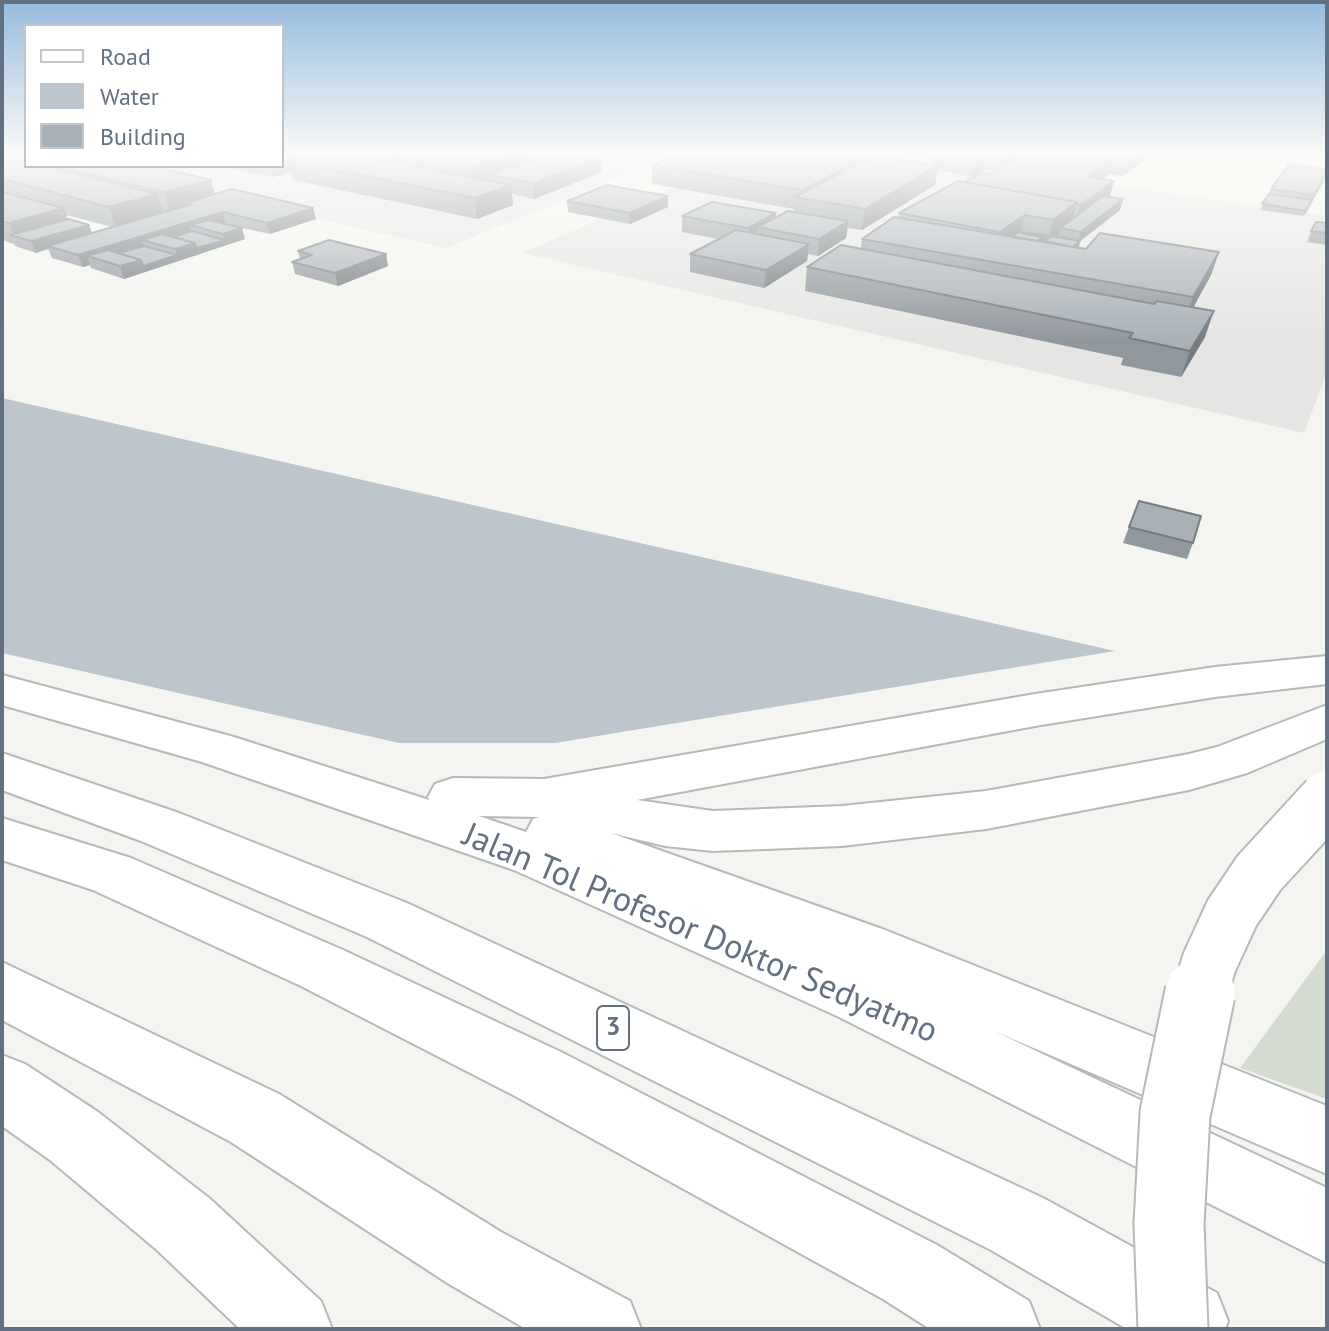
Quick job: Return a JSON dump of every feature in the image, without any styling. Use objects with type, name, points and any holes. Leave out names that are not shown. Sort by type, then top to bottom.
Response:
[{"type":"main road","points":[[453,797],[544,798],[1035,710],[1215,682],[1327,670]]},
{"type":"main road","name":"Jalan Tol Profesor Doktor Sedyatmo","points":[[2,690],[217,749],[547,861],[859,997],[1327,1226]]},
{"type":"main road","points":[[544,798],[665,826],[713,831],[842,826],[986,810],[1189,772],[1230,761],[1327,721]]},
{"type":"main road","points":[[217,749],[316,766],[453,797],[864,948],[1327,1140]]},
{"type":"main road","name":"3","points":[[2,771],[160,827],[401,926],[1017,1224],[1204,1329]]},
{"type":"main road","points":[[1173,1329],[1169,1224],[1175,1114],[1193,1020],[1209,963],[1232,913],[1259,873],[1327,799]]},
{"type":"main road","points":[[2,839],[112,874],[322,968],[538,1074],[910,1272],[1001,1329]]},
{"type":"main road","points":[[2,989],[255,1118],[475,1258],[602,1329]]},
{"type":"main road","points":[[2,1087],[74,1136],[183,1224],[293,1329]]},
{"type":"shaded area","points":[[305,216],[524,216],[446,248]]},
{"type":"shaded area","points":[[608,216],[1327,216],[1327,372],[1304,433],[522,253]]},
{"type":"shaded area","points":[[1327,950],[1327,1099],[1240,1068]]},
{"type":"water","points":[[2,398],[1115,651],[555,743],[399,743],[2,653]]},
{"type":"building","points":[[2,216],[34,216],[9,223],[2,221]]},
{"type":"building","points":[[150,216],[209,216],[78,255],[47,246]]},
{"type":"building","points":[[239,216],[288,216],[267,223]]},
{"type":"building","points":[[683,216],[770,216],[748,228]]},
{"type":"building","points":[[778,216],[819,216],[848,221],[819,239],[757,227]]},
{"type":"building","points":[[915,216],[1023,216],[999,232]]},
{"type":"building","points":[[1031,216],[1058,216],[1053,220]]},
{"type":"building","points":[[1076,216],[1101,216],[1081,232],[1060,228]]},
{"type":"building","points":[[894,217],[1086,249],[1100,233],[1219,252],[1193,297],[862,239]]},
{"type":"building","points":[[69,219],[89,225],[31,241],[10,235]]},
{"type":"building","points":[[209,220],[242,228],[223,234],[190,225]]},
{"type":"building","points":[[1316,222],[1327,223],[1327,233],[1311,231]]},
{"type":"building","points":[[736,230],[809,244],[766,270],[690,254]]},
{"type":"building","points":[[192,231],[224,240],[197,248],[195,243],[173,237]]},
{"type":"building","points":[[1018,232],[1043,237],[1038,241],[1012,237]]},
{"type":"building","points":[[1023,232],[1048,236],[1042,240],[1043,237]]},
{"type":"building","points":[[162,234],[195,243],[175,249],[142,240]]},
{"type":"building","points":[[1052,236],[1080,241],[1073,247],[1045,241]]},
{"type":"building","points":[[329,240],[386,254],[335,273],[292,262],[312,255],[298,251]]},
{"type":"building","points":[[841,245],[1154,304],[1157,301],[1214,311],[1190,351],[1129,338],[1133,333],[807,267]]},
{"type":"building","points":[[144,246],[177,255],[143,266],[141,260],[118,253]]},
{"type":"building","points":[[108,250],[141,260],[120,266],[87,256]]},
{"type":"building","points":[[1139,501],[1201,516],[1193,543],[1129,527]]}]
